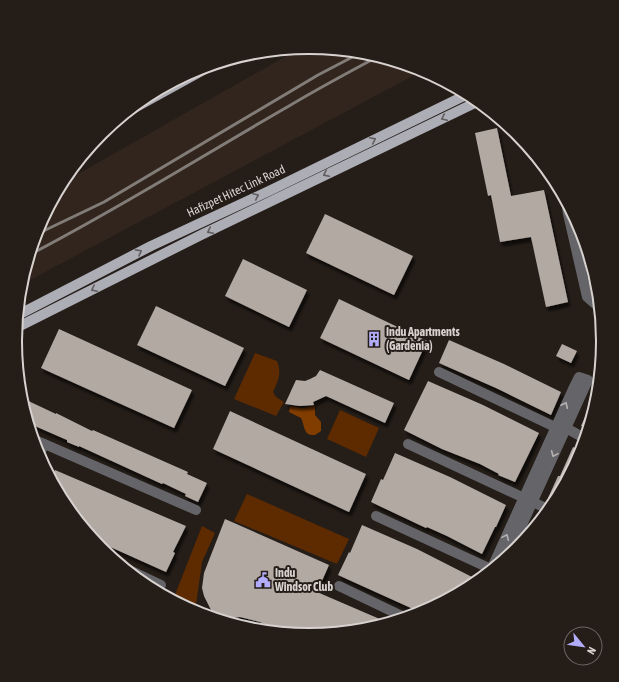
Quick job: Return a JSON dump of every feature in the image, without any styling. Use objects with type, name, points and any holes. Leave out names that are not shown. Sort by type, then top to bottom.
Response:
[{"type":"main road","name":"Hafizpet Hitec Link Road","points":[[24,312],[151,246],[271,190],[461,97]]},
{"type":"main road","points":[[23,325],[202,235],[472,104]]},
{"type":"street","points":[[569,218],[587,298],[595,303]]},
{"type":"street","points":[[439,372],[555,427]]},
{"type":"street","points":[[494,561],[579,377],[588,380],[514,543]]},
{"type":"street","points":[[566,428],[581,436]]},
{"type":"street","points":[[41,442],[196,510]]},
{"type":"street","points":[[408,444],[544,507]]},
{"type":"street","points":[[376,516],[486,568]]},
{"type":"street","points":[[149,579],[161,585]]},
{"type":"street","points":[[340,586],[398,614]]},
{"type":"shaded area","points":[[289,54],[328,54],[347,56],[384,63],[417,74],[29,281],[37,249],[44,231],[73,177]]},
{"type":"shaded area","points":[[255,353],[277,361],[279,377],[273,392],[276,397],[284,402],[276,416],[234,399]]},
{"type":"shaded area","points":[[290,406],[302,408],[315,406],[315,415],[321,422],[321,431],[315,435],[308,434],[301,418],[289,412]]},
{"type":"shaded area","points":[[340,410],[379,428],[366,457],[327,439]]},
{"type":"shaded area","points":[[247,494],[349,539],[337,564],[234,521]]},
{"type":"shaded area","points":[[202,526],[215,533],[202,562],[196,606],[175,595]]},
{"type":"building","points":[[497,128],[511,196],[544,190],[568,302],[546,307],[531,237],[500,242],[491,195],[488,196],[475,133]]},
{"type":"building","points":[[325,214],[413,256],[394,295],[306,253]]},
{"type":"building","points":[[243,259],[307,290],[289,327],[225,296]]},
{"type":"building","name":"Indu Apartments (Gardenia)","points":[[339,299],[427,341],[409,380],[320,338]]},
{"type":"building","points":[[156,306],[244,348],[225,386],[137,345]]},
{"type":"building","points":[[59,329],[192,390],[174,428],[41,368]]},
{"type":"building","points":[[449,340],[504,364],[561,392],[551,415],[496,388],[439,363]]},
{"type":"building","points":[[562,344],[577,351],[571,363],[556,356]]},
{"type":"building","points":[[320,370],[394,403],[385,423],[326,396],[313,402],[314,405],[300,406],[285,404],[296,380],[305,381],[310,379],[316,376]]},
{"type":"building","points":[[428,381],[483,405],[539,433],[515,482],[498,475],[499,474],[480,464],[442,449],[404,430]]},
{"type":"building","points":[[29,401],[92,431],[93,430],[188,472],[187,474],[207,483],[198,502],[185,496],[186,494],[163,483],[162,484],[67,442],[67,440],[35,426]]},
{"type":"building","points":[[588,409],[584,427],[581,426]]},
{"type":"building","points":[[230,411],[366,474],[349,512],[213,449]]},
{"type":"building","points":[[573,447],[576,448],[550,499],[548,498],[558,476],[560,476]]},
{"type":"building","points":[[395,453],[450,477],[506,505],[482,554],[447,536],[427,527],[426,528],[371,502]]},
{"type":"building","points":[[55,470],[186,526],[173,552],[175,553],[166,572],[108,546],[93,531],[70,501],[54,472]]},
{"type":"building","name":"Indu Windsor Club","points":[[225,519],[329,565],[317,592],[381,620],[328,628],[291,628],[267,625],[240,617],[232,618],[212,611],[204,596],[202,588],[204,573]]},
{"type":"building","points":[[362,525],[417,549],[473,577],[437,599],[414,609],[338,575],[349,552],[350,553]]},
{"type":"railway","points":[[44,231],[104,202],[318,75],[353,57]]},
{"type":"railway","points":[[36,251],[160,182],[312,93],[371,60]]},
{"type":"place","name":"Indu Apartments (Gardenia)","points":[[374,339]]},
{"type":"place","name":"Indu Windsor Club","points":[[263,580]]}]
